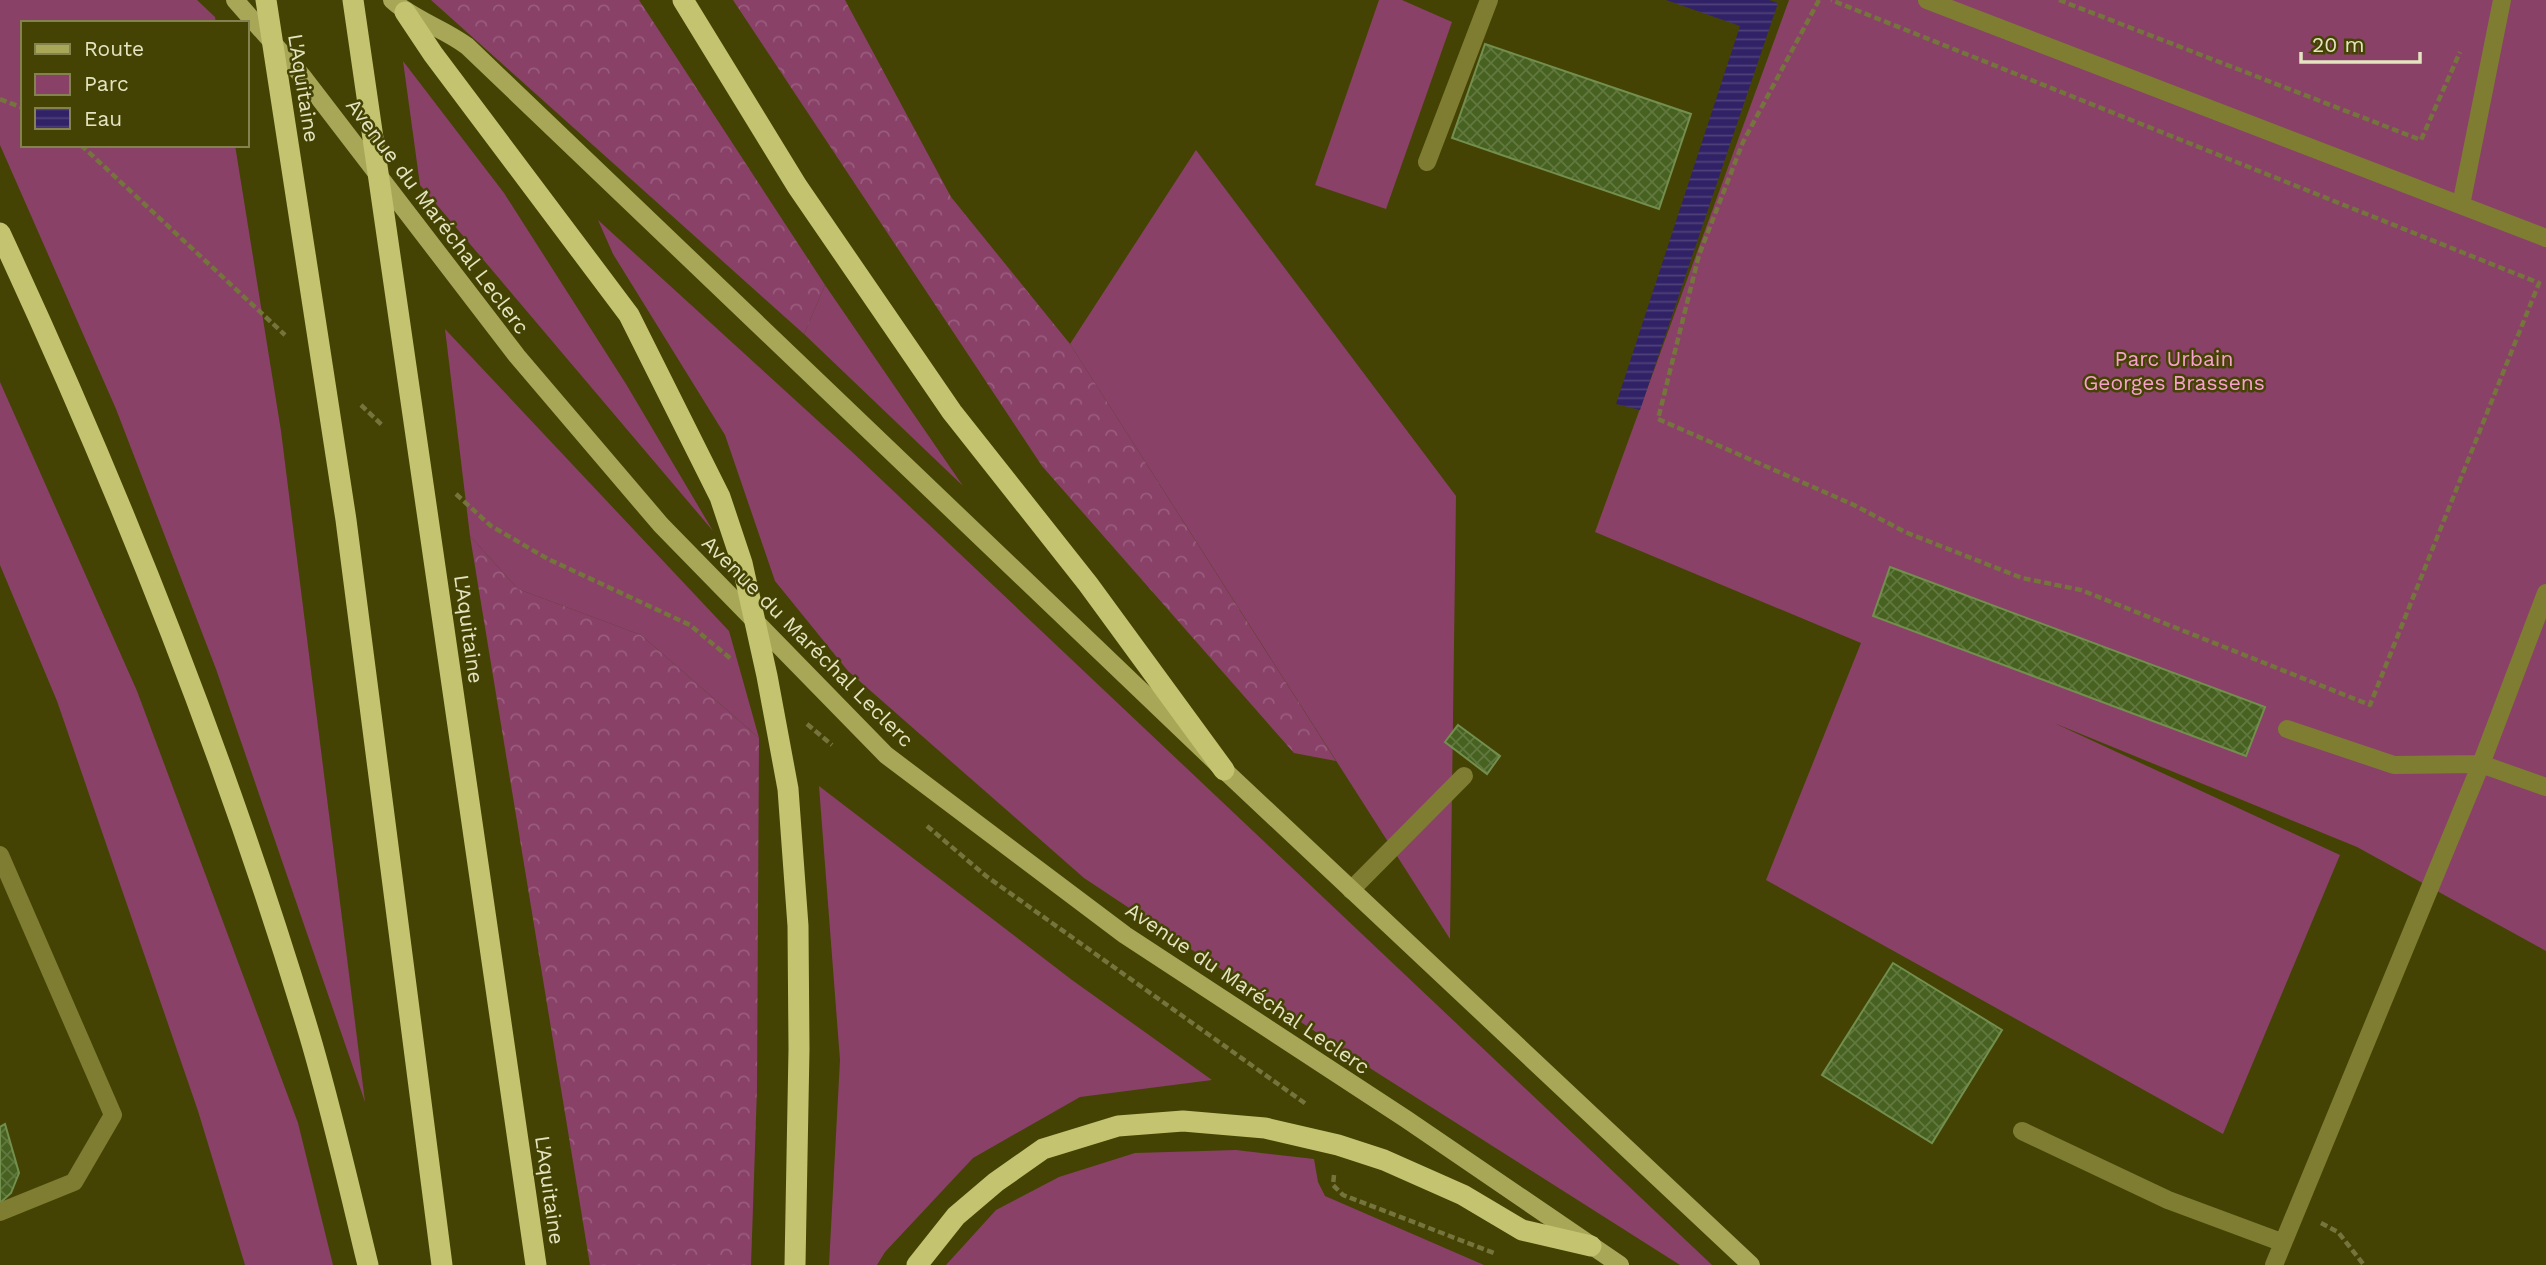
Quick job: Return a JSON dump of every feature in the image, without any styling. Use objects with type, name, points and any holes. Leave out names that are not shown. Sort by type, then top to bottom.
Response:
[{"type":"highway","name":"L'Aquitaine","points":[[266,0],[346,520],[442,1265]]},
{"type":"highway","name":"L'Aquitaine","points":[[353,0],[536,1265]]},
{"type":"highway","points":[[683,0],[797,186],[952,412],[1088,584],[1224,770]]},
{"type":"highway","points":[[399,6],[629,315],[720,497],[742,563],[788,789],[798,953],[795,1265]]},
{"type":"highway","points":[[0,233],[117,495],[251,851],[308,1032],[368,1265]]},
{"type":"highway","points":[[916,1265],[956,1216],[996,1182],[1043,1149],[1118,1126],[1183,1121],[1265,1128],[1338,1145],[1384,1160],[1463,1195],[1522,1230],[1591,1246]]},
{"type":"main road","name":"Avenue du Maréchal Leclerc","points":[[235,0],[303,77],[517,356],[661,525],[886,755],[1125,935],[1406,1119],[1620,1265]]},
{"type":"main road","points":[[399,6],[451,34],[467,46],[1224,770],[1751,1265]]},
{"type":"lane","points":[[1427,162],[1489,0]]},
{"type":"lane","points":[[1927,0],[2546,238]]},
{"type":"lane","points":[[2460,205],[2502,0]]},
{"type":"lane","points":[[2274,1265],[2281,1242],[2297,1211],[2481,764],[2546,593]]},
{"type":"lane","points":[[2287,729],[2394,765],[2481,764],[2546,787]]},
{"type":"lane","points":[[1351,890],[1464,776]]},
{"type":"lane","points":[[0,855],[113,1115],[74,1182],[0,1212]]},
{"type":"lane","points":[[2022,1131],[2168,1200],[2281,1242]]},
{"type":"path","points":[[1819,0],[1743,142],[1699,255],[1658,419],[1854,505],[1905,532],[2022,578],[2081,590],[2370,705],[2539,283],[1831,0]]},
{"type":"path","points":[[2059,0],[2420,140],[2460,51]]},
{"type":"path","points":[[0,99],[21,107]]},
{"type":"path","points":[[2297,1211],[2338,1231],[2364,1265]]},
{"type":"green space","points":[[0,0],[197,0],[215,17],[216,21],[21,21],[21,147],[235,147],[281,431],[365,1102],[216,669],[116,409],[0,145]]},
{"type":"green space","points":[[431,0],[639,0],[825,285],[804,334]]},
{"type":"green space","points":[[733,0],[845,0],[951,197],[1070,344],[1336,761],[1294,753],[1042,466]]},
{"type":"green space","points":[[1379,0],[1402,0],[1452,22],[1386,209],[1315,185]]},
{"type":"green space","name":"Parc Urbain Georges Brassens","points":[[1789,0],[2546,0],[2546,951],[2357,847],[2054,723],[2340,855],[2223,1134],[1766,880],[1861,643],[1595,532]]},
{"type":"green space","points":[[403,61],[504,193],[626,384],[713,531],[420,185]]},
{"type":"green space","points":[[1196,150],[1456,496],[1450,939],[1070,344]]},
{"type":"green space","points":[[598,220],[850,450],[1712,1265],[1680,1265],[1376,1072],[1084,878],[848,671],[775,581],[725,435],[613,254]]},
{"type":"green space","points":[[825,285],[963,486],[804,334]]},
{"type":"green space","points":[[445,329],[729,631],[759,738],[641,635],[518,589],[470,536]]},
{"type":"green space","points":[[0,382],[137,691],[298,1123],[333,1265],[245,1265],[198,1111],[57,701],[0,565]]},
{"type":"green space","points":[[470,536],[518,589],[641,635],[759,738],[757,1088],[751,1265],[590,1265]]},
{"type":"green space","points":[[819,786],[1072,980],[1212,1080],[1080,1097],[973,1158],[885,1252],[877,1265],[829,1265],[840,1060]]},
{"type":"green space","points":[[1236,1150],[1314,1159],[1318,1182],[1325,1196],[1484,1265],[946,1265],[996,1210],[1059,1177],[1135,1153]]},
{"type":"water","points":[[1666,0],[1769,0],[1778,3],[1640,410],[1616,404],[1740,26]]},
{"type":"building","points":[[1485,44],[1691,114],[1659,209],[1452,138]]},
{"type":"building","points":[[1890,567],[2265,707],[2246,756],[1873,616]]},
{"type":"building","points":[[1458,725],[1500,756],[1487,774],[1445,742]]},
{"type":"building","points":[[1893,963],[2002,1030],[1932,1143],[1822,1075]]},
{"type":"building","points":[[5,1124],[19,1173],[11,1193],[0,1203],[0,1127]]}]
